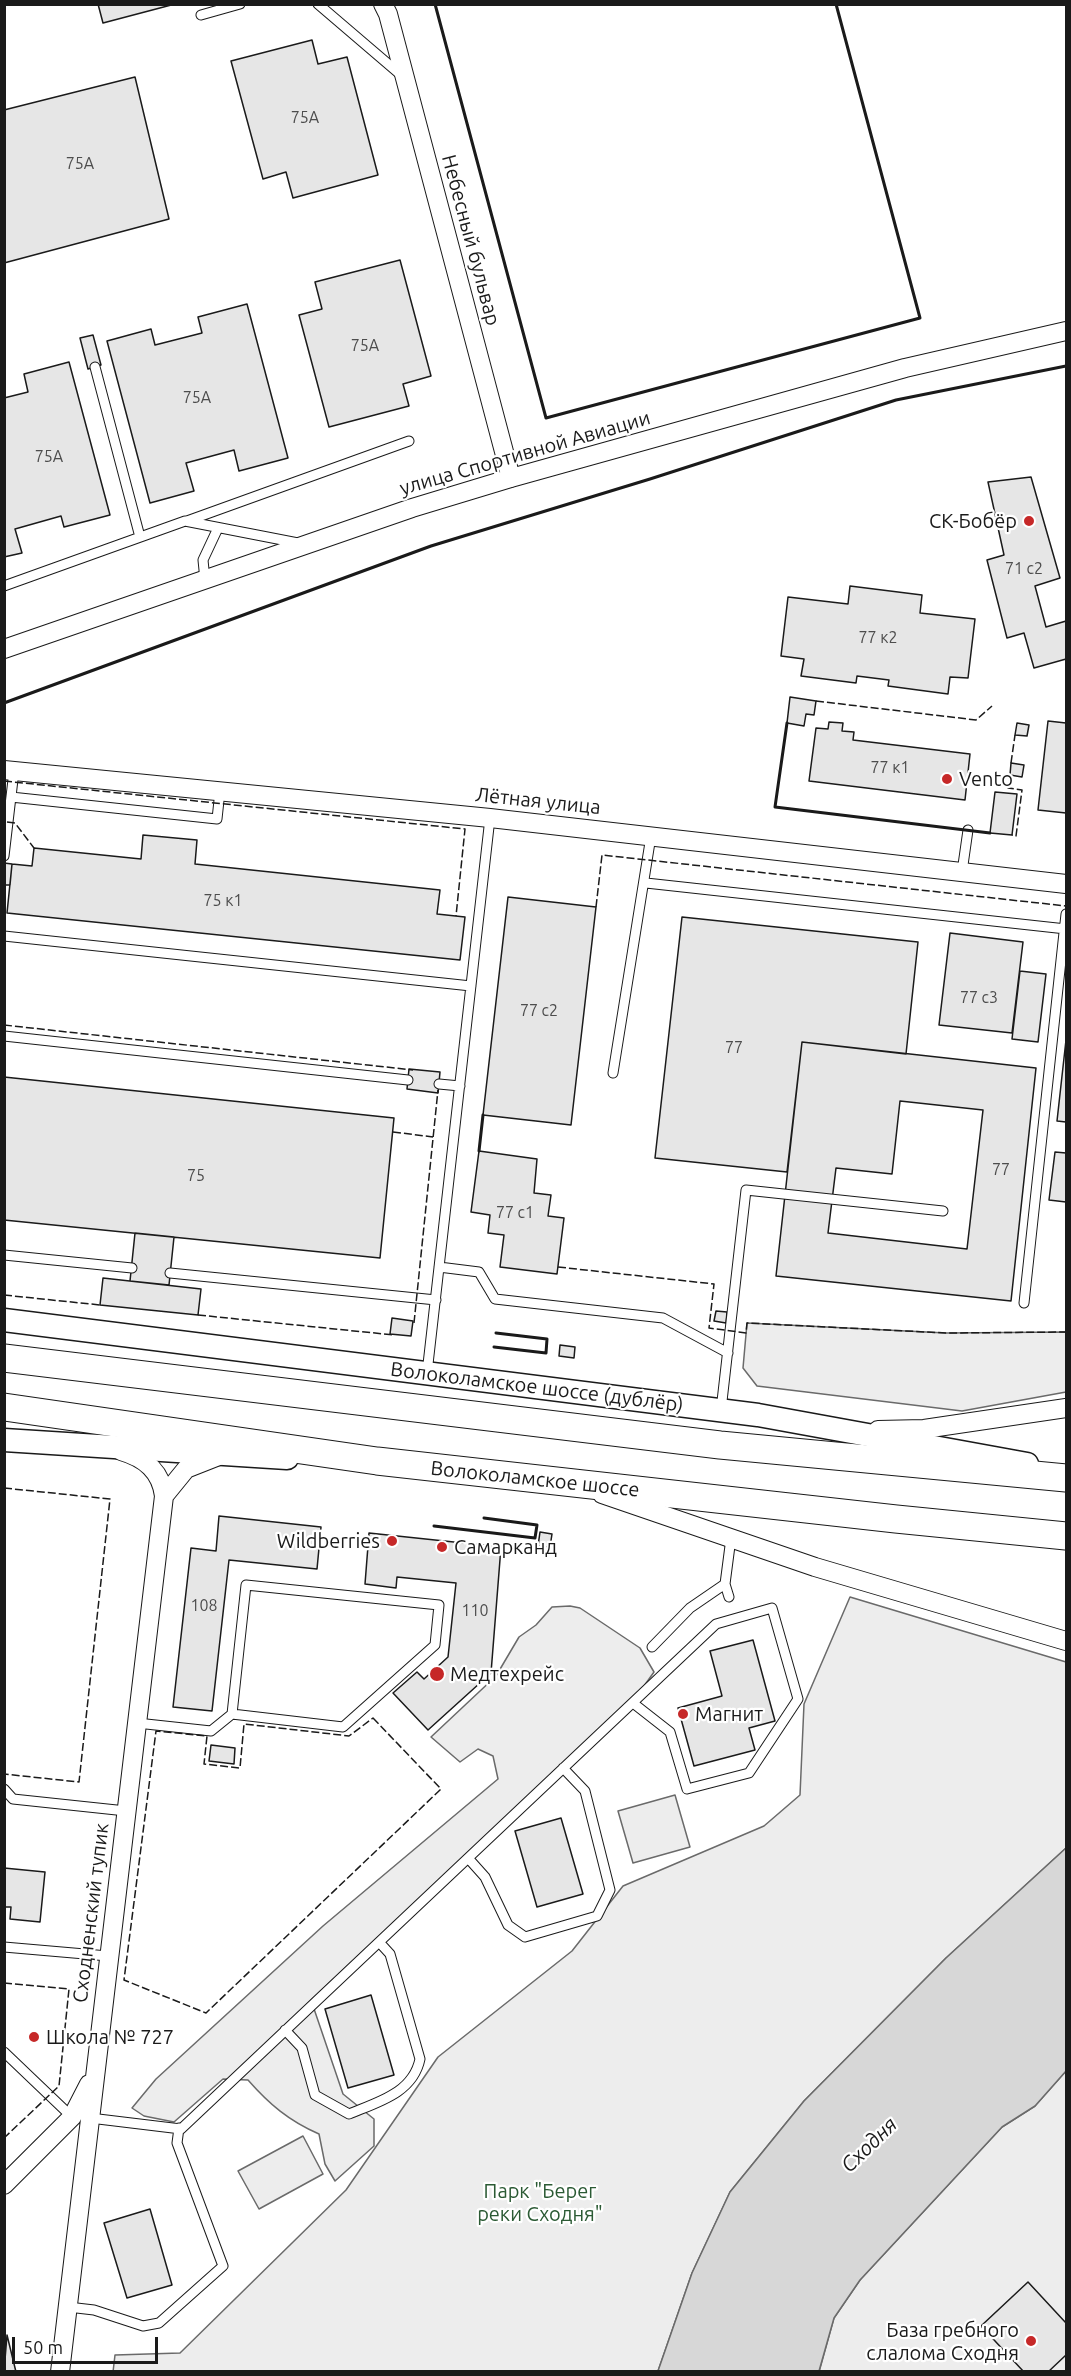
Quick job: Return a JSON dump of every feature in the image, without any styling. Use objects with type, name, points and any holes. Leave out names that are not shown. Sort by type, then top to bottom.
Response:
[{"type":"main road","points":[[4,1358],[720,1445],[1066,1478]]},
{"type":"main road","name":"Волоколамское шоссе","points":[[4,1407],[377,1461],[1066,1536]]},
{"type":"street","name":"Небесный бульвар","points":[[386,8],[511,478]]},
{"type":"street","name":"улица Спортивной Авиации","points":[[4,649],[412,508],[511,478],[905,368],[1066,331]]},
{"type":"street","name":"Лётная улица","points":[[9,771],[490,818],[1066,884]]},
{"type":"street","name":"Волоколамское шоссе (дублёр)","points":[[4,1320],[721,1410],[903,1439],[1066,1472]]},
{"type":"street","points":[[836,1429],[924,1429],[1066,1408]]},
{"type":"street","points":[[4,1440],[220,1456],[377,1461]]},
{"type":"street","name":"Сходненский тупик","points":[[60,2372],[68,2307],[81,2117],[94,2074],[164,1496],[163,1484],[152,1466],[142,1459],[114,1449]]},
{"type":"street","points":[[164,1496],[186,1469],[220,1456]]},
{"type":"street","points":[[566,1482],[731,1538],[1066,1641]]},
{"type":"street","points":[[4,2186],[81,2117]]},
{"type":"lane","points":[[201,15],[240,4]]},
{"type":"lane","points":[[318,4],[405,78]]},
{"type":"lane","points":[[95,367],[140,537]]},
{"type":"lane","points":[[4,586],[409,441]]},
{"type":"lane","points":[[184,521],[308,545]]},
{"type":"lane","points":[[205,580],[202,560],[218,528]]},
{"type":"lane","points":[[4,856],[11,797],[9,771]]},
{"type":"lane","points":[[11,797],[217,819],[220,791]]},
{"type":"lane","points":[[427,1373],[490,818]]},
{"type":"lane","points":[[962,872],[968,830]]},
{"type":"lane","points":[[614,1073],[646,884],[651,836]]},
{"type":"lane","points":[[646,884],[1066,929]]},
{"type":"lane","points":[[1024,1303],[1066,914]]},
{"type":"lane","points":[[4,936],[471,986]]},
{"type":"lane","points":[[4,1036],[408,1080]]},
{"type":"lane","points":[[439,1083],[460,1086]]},
{"type":"lane","points":[[721,1410],[746,1190],[943,1211]]},
{"type":"lane","points":[[4,1255],[132,1268]]},
{"type":"lane","points":[[439,1267],[479,1272],[495,1299],[663,1318],[728,1353]]},
{"type":"lane","points":[[170,1272],[436,1300]]},
{"type":"lane","points":[[729,1597],[725,1584],[731,1538]]},
{"type":"lane","points":[[652,1647],[690,1608],[725,1584]]},
{"type":"lane","points":[[137,1723],[211,1731],[232,1714],[246,1585],[439,1605],[435,1645],[343,1727],[232,1714]]},
{"type":"lane","points":[[68,2307],[94,2310],[143,2326],[159,2323],[223,2266],[177,2143],[179,2128],[716,1624],[772,1608],[798,1699],[749,1773],[687,1789],[670,1732],[633,1702]]},
{"type":"lane","points":[[468,1858],[485,1877],[508,1925],[525,1937],[597,1916],[610,1890],[585,1791],[563,1768]]},
{"type":"lane","points":[[4,1789],[14,1799],[126,1811]]},
{"type":"lane","points":[[285,2030],[302,2048],[315,2095],[349,2114],[395,2095],[417,2072],[420,2060],[390,1954],[379,1942]]},
{"type":"lane","points":[[4,1947],[108,1956]]},
{"type":"lane","points":[[4,2052],[81,2117],[179,2128]]},
{"type":"green space","points":[[747,1323],[946,1333],[1066,1332],[1066,1392],[962,1411],[757,1386],[743,1368]]},
{"type":"green space","name":"Парк \"Берег реки Сходня\"","points":[[850,1597],[1066,1662],[1066,1848],[946,1958],[804,2101],[730,2192],[692,2273],[658,2371],[113,2372],[115,2355],[180,2353],[346,2190],[438,2057],[572,1951],[623,1886],[764,1826],[800,1795],[804,1704]]},
{"type":"green space","points":[[552,1607],[580,1608],[640,1648],[654,1672],[639,1693],[311,2000],[343,2094],[374,2119],[374,2146],[335,2181],[325,2164],[319,2134],[280,2111],[248,2080],[223,2079],[174,2122],[144,2116],[132,2108],[156,2079],[323,1926],[498,1779],[493,1756],[478,1749],[460,1762],[431,1737],[496,1676],[519,1637],[536,1625]]},
{"type":"green space","points":[[675,1795],[690,1847],[633,1863],[618,1811]]},
{"type":"green space","points":[[1066,2071],[1066,2371],[819,2372],[834,2318],[860,2280],[1002,2127],[1035,2106]]},
{"type":"green space","points":[[303,2136],[323,2174],[259,2209],[238,2171]]},
{"type":"water","name":"Сходня","points":[[1066,1848],[1066,2071],[1035,2106],[1002,2127],[860,2280],[834,2318],[819,2371],[658,2371],[692,2273],[730,2192],[804,2101],[946,1958]]},
{"type":"building","points":[[98,4],[175,4],[103,23]]},
{"type":"building","points":[[312,40],[318,64],[347,57],[378,175],[293,198],[286,172],[263,179],[231,61]]},
{"type":"building","points":[[135,77],[169,219],[4,263],[4,110]]},
{"type":"building","points":[[400,260],[431,376],[403,384],[409,406],[329,427],[299,315],[322,309],[315,282]]},
{"type":"building","points":[[247,304],[288,458],[239,471],[234,450],[186,463],[194,491],[150,503],[107,341],[151,329],[155,345],[202,333],[198,317]]},
{"type":"building","points":[[93,335],[101,365],[88,369],[80,338]]},
{"type":"building","points":[[69,362],[110,515],[64,527],[61,516],[15,529],[22,553],[4,557],[4,398],[28,392],[24,374]]},
{"type":"building","points":[[1031,477],[1060,578],[1035,586],[1046,627],[1066,621],[1066,659],[1034,668],[1024,633],[1007,638],[987,560],[1004,555],[988,482]]},
{"type":"building","points":[[850,586],[922,595],[920,613],[975,619],[968,678],[950,677],[948,694],[888,686],[889,680],[857,676],[856,683],[801,676],[804,659],[781,656],[788,597],[848,604]]},
{"type":"building","points":[[790,697],[816,701],[814,715],[806,714],[804,726],[787,723]]},
{"type":"building","points":[[1048,721],[1066,723],[1066,813],[1038,810]]},
{"type":"building","points":[[829,722],[843,723],[842,731],[854,732],[853,740],[970,754],[965,800],[809,781],[816,728],[828,729]]},
{"type":"building","points":[[1017,723],[1029,725],[1027,736],[1015,735]]},
{"type":"building","points":[[1011,763],[1024,765],[1022,777],[1010,775]]},
{"type":"building","points":[[995,792],[1017,794],[1012,835],[990,833]]},
{"type":"building","points":[[143,835],[197,840],[195,864],[440,890],[437,914],[465,917],[460,960],[7,913],[12,864],[32,866],[34,848],[141,859]]},
{"type":"building","points":[[4,863],[12,864],[10,885],[4,885]]},
{"type":"building","points":[[508,897],[596,907],[571,1125],[483,1115]]},
{"type":"building","points":[[682,917],[918,942],[906,1054],[802,1042],[787,1172],[655,1158]]},
{"type":"building","points":[[950,933],[1023,942],[1012,1033],[939,1025]]},
{"type":"building","points":[[1020,971],[1046,974],[1038,1042],[1012,1039]]},
{"type":"building","points":[[1066,1040],[1066,1122],[1057,1121]]},
{"type":"building","points":[[802,1042],[1036,1068],[1011,1301],[776,1276]],"holes":[[[900,1101],[983,1110],[967,1249],[828,1233],[836,1168],[892,1174]]]},
{"type":"building","points":[[409,1069],[440,1072],[438,1093],[407,1089]]},
{"type":"building","points":[[4,1077],[394,1118],[380,1258],[4,1220]]},
{"type":"building","points":[[479,1151],[537,1159],[534,1193],[551,1195],[548,1216],[564,1218],[557,1274],[500,1267],[504,1235],[488,1233],[490,1215],[471,1212]]},
{"type":"building","points":[[1055,1152],[1066,1153],[1066,1202],[1049,1200]]},
{"type":"building","points":[[135,1233],[174,1237],[169,1285],[130,1281]]},
{"type":"building","points":[[103,1278],[201,1289],[198,1315],[100,1305]]},
{"type":"building","points":[[716,1311],[727,1312],[726,1323],[714,1321]]},
{"type":"building","points":[[392,1318],[413,1321],[411,1336],[390,1334]]},
{"type":"building","points":[[560,1345],[575,1347],[574,1358],[559,1356]]},
{"type":"building","points":[[219,1516],[321,1527],[317,1569],[229,1560],[212,1711],[173,1707],[191,1548],[216,1551]]},
{"type":"building","points":[[540,1532],[552,1534],[550,1547],[538,1546]]},
{"type":"building","points":[[369,1533],[501,1547],[491,1673],[428,1730],[393,1693],[417,1672],[424,1679],[448,1657],[456,1583],[397,1577],[396,1588],[365,1584]]},
{"type":"building","points":[[753,1640],[775,1721],[749,1728],[755,1750],[694,1766],[678,1708],[722,1696],[710,1651]]},
{"type":"building","points":[[211,1745],[235,1748],[234,1764],[209,1761]]},
{"type":"building","points":[[561,1818],[583,1894],[537,1907],[515,1831]]},
{"type":"building","points":[[4,1868],[45,1872],[40,1922],[10,1919],[11,1907],[4,1907]]},
{"type":"building","points":[[371,1995],[394,2075],[348,2088],[325,2009]]},
{"type":"building","points":[[150,2209],[172,2285],[127,2298],[104,2223]]},
{"type":"building","name":"База гребного слалома Сходня","points":[[1028,2282],[1066,2323],[1066,2355],[1048,2372],[1024,2372],[981,2326]]},
{"type":"building","points":[[7,2335],[16,2372],[4,2372]]},
{"type":"fence","points":[[816,701],[976,720],[992,706]]},
{"type":"fence","points":[[1011,763],[1015,735]]},
{"type":"fence","points":[[1010,775],[1008,788],[1022,790],[1016,836],[1012,835]]},
{"type":"fence","points":[[4,781],[465,829],[456,916]]},
{"type":"fence","points":[[7,822],[15,823],[34,848]]},
{"type":"fence","points":[[596,907],[602,855],[1066,906]]},
{"type":"fence","points":[[4,1025],[413,1070]]},
{"type":"fence","points":[[414,1323],[438,1090]]},
{"type":"fence","points":[[393,1132],[433,1137]]},
{"type":"fence","points":[[558,1267],[714,1284],[709,1328],[746,1333],[747,1323],[946,1333],[1066,1332]]},
{"type":"fence","points":[[4,1295],[100,1305]]},
{"type":"fence","points":[[198,1315],[394,1335]]},
{"type":"fence","points":[[4,1488],[110,1499],[79,1782],[4,1774]]},
{"type":"fence","points":[[373,1718],[441,1789],[206,2013],[124,1980],[156,1731],[207,1736],[204,1764],[240,1768],[244,1724],[349,1736],[373,1718]]},
{"type":"fence","points":[[4,1983],[69,1989],[59,2086],[4,2138]]},
{"type":"wall","points":[[435,4],[546,418],[920,318],[836,4]]},
{"type":"wall","points":[[4,703],[431,546],[896,400],[1066,366]]},
{"type":"wall","points":[[787,723],[775,807],[990,833]]},
{"type":"wall","points":[[479,1151],[483,1115]]},
{"type":"wall","points":[[494,1347],[546,1353],[547,1339],[496,1333]]},
{"type":"wall","points":[[434,1526],[535,1538],[537,1525],[484,1518]]},
{"type":"place","name":"СК-Бобёр","points":[[1029,521]]},
{"type":"place","name":"Vento","points":[[947,779]]},
{"type":"place","name":"Wildberries","points":[[392,1541]]},
{"type":"place","name":"Самарканд","points":[[442,1547]]},
{"type":"place","name":"Медтехрейс","points":[[437,1674]]},
{"type":"place","name":"Магнит","points":[[683,1714]]},
{"type":"place","name":"Школа № 727","points":[[34,2037]]},
{"type":"place","name":"База гребного слалома Сходня","points":[[1031,2341]]}]
